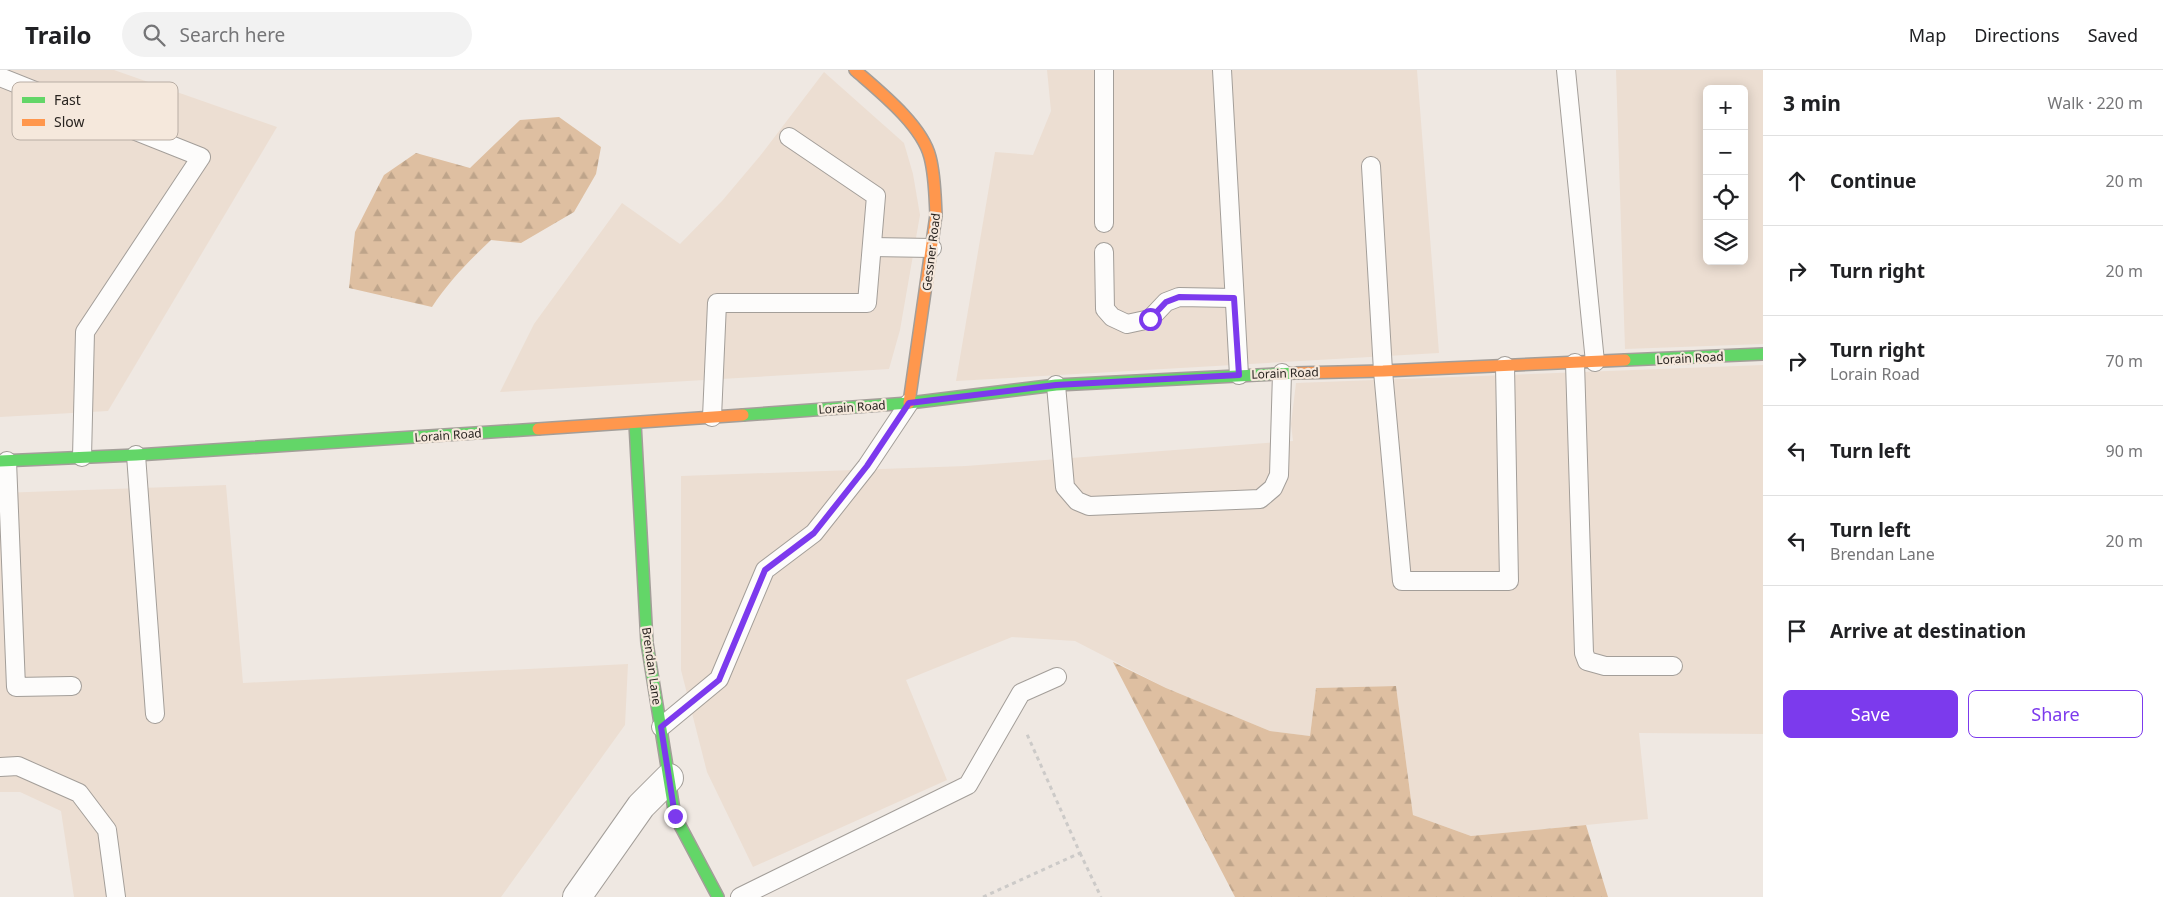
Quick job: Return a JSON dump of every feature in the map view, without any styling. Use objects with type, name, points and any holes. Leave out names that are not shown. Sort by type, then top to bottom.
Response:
[{"type":"main road","name":"Gessner Road","points":[[855,70],[893,103],[913,125],[930,155],[935,186],[936,215],[918,354],[909,403]]},
{"type":"main road","name":"Lorain Road","points":[[4,461],[136,455],[635,424],[909,403],[1056,385],[1282,373],[1383,371],[1763,356]]},
{"type":"main road","name":"Brendan Lane","points":[[635,424],[647,642],[675,816],[718,897]]},
{"type":"street","points":[[577,897],[642,806],[669,778]]},
{"type":"lane","points":[[1104,70],[1104,223]]},
{"type":"lane","points":[[1222,70],[1239,375]]},
{"type":"lane","points":[[1566,70],[1595,362]]},
{"type":"lane","points":[[0,77],[13,82]]},
{"type":"lane","points":[[712,417],[717,303],[868,303],[876,196],[789,137]]},
{"type":"lane","points":[[82,458],[85,332],[201,157],[158,140]]},
{"type":"lane","points":[[1371,166],[1383,371],[1402,581],[1509,581],[1505,366]]},
{"type":"lane","points":[[872,247],[932,248]]},
{"type":"lane","points":[[1104,252],[1105,308],[1112,318],[1127,324],[1150,319],[1166,302],[1179,297],[1234,298]]},
{"type":"lane","points":[[1575,363],[1584,653],[1587,661],[1605,666],[1673,666]]},
{"type":"lane","points":[[1056,385],[1065,488],[1077,501],[1089,506],[1260,499],[1273,488],[1279,475],[1282,373]]},
{"type":"lane","points":[[661,727],[719,680],[765,570],[814,533],[867,466],[909,403]]},
{"type":"lane","points":[[136,455],[155,714]]},
{"type":"lane","points":[[4,461],[16,687],[72,686]]},
{"type":"lane","points":[[740,897],[968,785],[1021,693],[1057,677]]},
{"type":"lane","points":[[0,767],[18,766],[79,793],[107,830],[116,897]]},
{"type":"path","points":[[1014,705],[1101,897]]},
{"type":"path","points":[[982,897],[1080,853]]},
{"type":"shaded area","points":[[0,70],[114,70],[148,82],[12,82],[12,140],[178,140],[178,92],[277,127],[108,411],[0,417]]},
{"type":"shaded area","points":[[1047,70],[1417,70],[1439,353],[956,381],[995,152],[1033,155],[1051,111]]},
{"type":"shaded area","points":[[1616,70],[1763,70],[1763,344],[1625,349]]},
{"type":"shaded area","points":[[824,72],[904,143],[913,174],[920,215],[900,330],[889,369],[500,392],[534,324],[622,203],[680,244],[722,201],[760,156]]},
{"type":"shaded area","points":[[1763,365],[1763,734],[1639,733],[1648,819],[1471,836],[1413,815],[1396,686],[1316,688],[1310,736],[1270,731],[1166,688],[1075,641],[1012,637],[906,680],[947,780],[753,867],[707,772],[681,670],[681,476],[966,466],[1293,441],[1291,424],[1296,383]]},
{"type":"shaded area","points":[[226,485],[243,683],[628,664],[625,725],[501,897],[74,897],[61,811],[20,792],[0,792],[0,493]]},
{"type":"green space","points":[[559,117],[601,147],[596,174],[574,212],[521,243],[491,240],[445,289],[432,307],[349,288],[355,232],[384,175],[416,153],[470,168],[520,120]]},
{"type":"green space","points":[[1113,662],[1166,688],[1270,731],[1310,736],[1316,688],[1396,686],[1413,815],[1471,836],[1586,825],[1608,897],[1235,897]]},
{"type":"traffic: fast","points":[[1625,360],[1763,354]]},
{"type":"traffic: fast","points":[[743,415],[909,403],[1056,385],[1295,373]]},
{"type":"traffic: fast","points":[[635,423],[647,643],[675,816],[718,897]]},
{"type":"traffic: fast","points":[[0,461],[136,455],[538,429]]},
{"type":"traffic: slow","points":[[855,70],[899,109],[909,121],[925,145],[933,171],[936,215],[909,403]]},
{"type":"traffic: slow","points":[[1295,373],[1625,360]]},
{"type":"traffic: slow","points":[[538,429],[743,415]]},
{"type":"route","points":[[675,816],[661,727],[719,680],[765,570],[814,533],[867,466],[909,403],[1056,385],[1239,375],[1234,298],[1179,297],[1166,302],[1150,319]]}]
